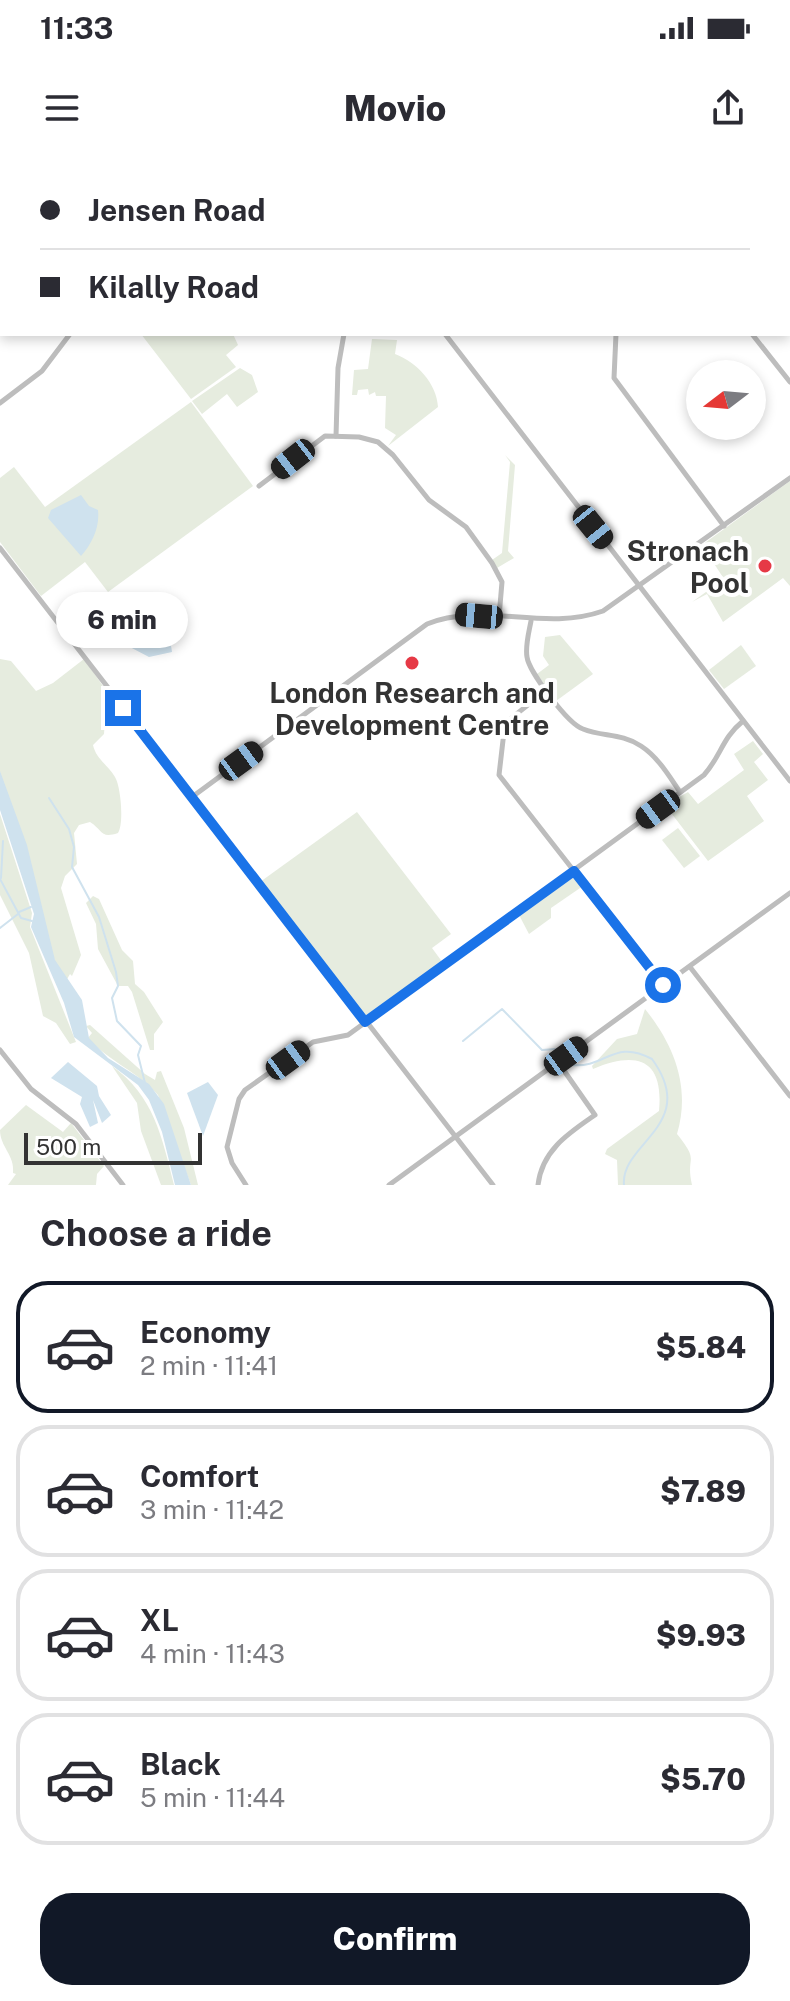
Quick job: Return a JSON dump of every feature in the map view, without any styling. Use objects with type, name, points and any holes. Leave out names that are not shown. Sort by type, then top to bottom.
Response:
[{"type":"street","points":[[0,403],[57,354],[67,336]]},
{"type":"street","points":[[336,436],[338,362],[344,336]]},
{"type":"street","points":[[447,336],[790,781]]},
{"type":"street","points":[[616,336],[614,378],[724,526]]},
{"type":"street","points":[[754,336],[790,382]]},
{"type":"street","points":[[259,486],[317,441],[336,436],[367,438],[386,448],[429,500],[466,527],[499,573],[502,591],[499,617]]},
{"type":"street","points":[[192,797],[427,624],[459,614],[531,621],[588,617],[608,609],[790,478]]},
{"type":"street","points":[[0,548],[493,1185]]},
{"type":"street","points":[[531,621],[527,659],[547,690],[578,727],[620,734],[647,750],[680,792]]},
{"type":"street","points":[[547,690],[505,723],[499,775],[663,985]]},
{"type":"street","points":[[246,1185],[232,1163],[227,1147],[239,1099],[245,1090],[313,1042],[348,1035],[574,871],[713,765],[724,738],[743,721]]},
{"type":"street","points":[[389,1185],[790,893]]},
{"type":"street","points":[[690,967],[790,1096]]},
{"type":"street","points":[[0,1050],[31,1089],[76,1124],[123,1185]]},
{"type":"street","points":[[538,1185],[542,1164],[554,1146],[595,1115],[558,1062]]},
{"type":"shaded area","points":[[143,336],[234,336],[238,345],[226,355],[236,367],[191,399]]},
{"type":"shaded area","points":[[372,339],[397,340],[395,354],[411,362],[424,375],[437,398],[438,407],[388,446],[396,435],[385,428],[386,396],[376,396],[375,392],[369,395],[368,389],[358,390],[357,395],[352,395],[354,370],[368,369]]},
{"type":"shaded area","points":[[240,368],[252,375],[258,392],[237,407],[227,394],[202,414],[192,401]]},
{"type":"shaded area","points":[[191,402],[253,486],[108,592],[85,562],[41,596],[0,542],[0,478],[14,467],[45,507]]},
{"type":"shaded area","points":[[505,455],[515,465],[508,551],[514,558],[497,568],[492,560],[502,553],[510,462]]},
{"type":"shaded area","points":[[790,481],[790,586],[783,578],[723,622],[707,594],[692,602],[724,579],[702,545]]},
{"type":"shaded area","points":[[560,635],[593,674],[556,701],[537,674],[549,665],[543,656],[545,637]]},
{"type":"shaded area","points":[[741,645],[756,666],[724,689],[709,670]]},
{"type":"shaded area","points":[[0,659],[11,661],[36,691],[53,683],[84,659],[117,706],[105,720],[104,734],[93,745],[117,782],[121,805],[120,828],[118,833],[105,834],[90,822],[79,825],[74,833],[77,864],[65,876],[61,888],[81,955],[72,976],[70,974],[66,981],[56,965],[0,772]]},
{"type":"shaded area","points":[[753,741],[763,754],[754,762],[768,780],[747,796],[764,821],[708,861],[665,805],[688,792],[698,804],[744,770],[734,754]]},
{"type":"shaded area","points":[[357,812],[451,934],[432,948],[443,963],[366,1018],[260,882]]},
{"type":"shaded area","points":[[0,814],[32,913],[30,927],[76,1042],[70,1044],[56,1023],[43,1016],[29,953],[0,895]]},
{"type":"shaded area","points":[[678,828],[700,856],[684,868],[662,840]]},
{"type":"shaded area","points":[[575,876],[583,886],[551,908],[551,918],[529,934],[518,913]]},
{"type":"shaded area","points":[[93,896],[99,899],[122,950],[133,961],[135,984],[144,992],[163,1022],[154,1034],[154,1050],[150,1050],[132,992],[128,986],[118,986],[98,949],[96,924],[86,903]]},
{"type":"shaded area","points":[[645,1009],[664,1037],[677,1067],[682,1100],[677,1134],[690,1155],[692,1185],[618,1185],[617,1160],[605,1154],[607,1149],[659,1111],[657,1080],[644,1063],[634,1060],[608,1063],[593,1069],[592,1066],[617,1039],[637,1034]]},
{"type":"shaded area","points":[[90,1025],[145,1074],[155,1080],[157,1072],[161,1071],[184,1128],[198,1185],[191,1185],[158,1095],[88,1038],[92,1033],[86,1026]]},
{"type":"shaded area","points":[[112,1066],[138,1090],[147,1104],[160,1134],[174,1185],[161,1185],[141,1131],[137,1103]]},
{"type":"shaded area","points":[[26,1105],[63,1132],[71,1123],[104,1166],[97,1174],[96,1185],[8,1185],[16,1174],[13,1173],[12,1161],[0,1130]]},
{"type":"water","points":[[81,495],[89,506],[98,510],[98,523],[89,546],[81,556],[48,518],[51,510]]},
{"type":"water","points":[[140,606],[162,624],[172,652],[149,657],[128,646],[124,615],[141,614]]},
{"type":"water","points":[[0,771],[27,845],[55,960],[82,1000],[89,1038],[108,1058],[149,1084],[164,1104],[191,1185],[175,1185],[162,1132],[149,1100],[138,1085],[74,1037],[64,1003],[31,927],[34,914],[0,810]]},
{"type":"water","points":[[68,1062],[97,1086],[99,1096],[111,1115],[102,1123],[93,1100],[98,1123],[90,1127],[80,1104],[82,1097],[51,1078]]},
{"type":"water","points":[[208,1082],[218,1095],[203,1136],[187,1093]]},
{"type":"waterway","points":[[49,798],[69,829],[74,847],[72,867],[99,917],[116,972],[118,986],[112,998],[117,1021],[141,1046],[138,1055],[145,1083]]},
{"type":"waterway","points":[[1,878],[3,841]]},
{"type":"waterway","points":[[0,879],[21,918],[32,921]]},
{"type":"waterway","points":[[19,912],[31,907]]},
{"type":"waterway","points":[[0,928],[18,914]]},
{"type":"waterway","points":[[463,1041],[502,1009],[542,1050],[555,1049],[571,1065],[593,1063],[628,1052],[652,1059],[664,1082],[667,1101],[663,1117],[626,1170],[624,1185]]},
{"type":"place","name":"Stronach Pool","points":[[765,566]]},
{"type":"place","name":"London Research and Development Centre","points":[[412,663]]},
{"type":"route","points":[[123,708],[365,1022],[574,871],[663,985]]}]
